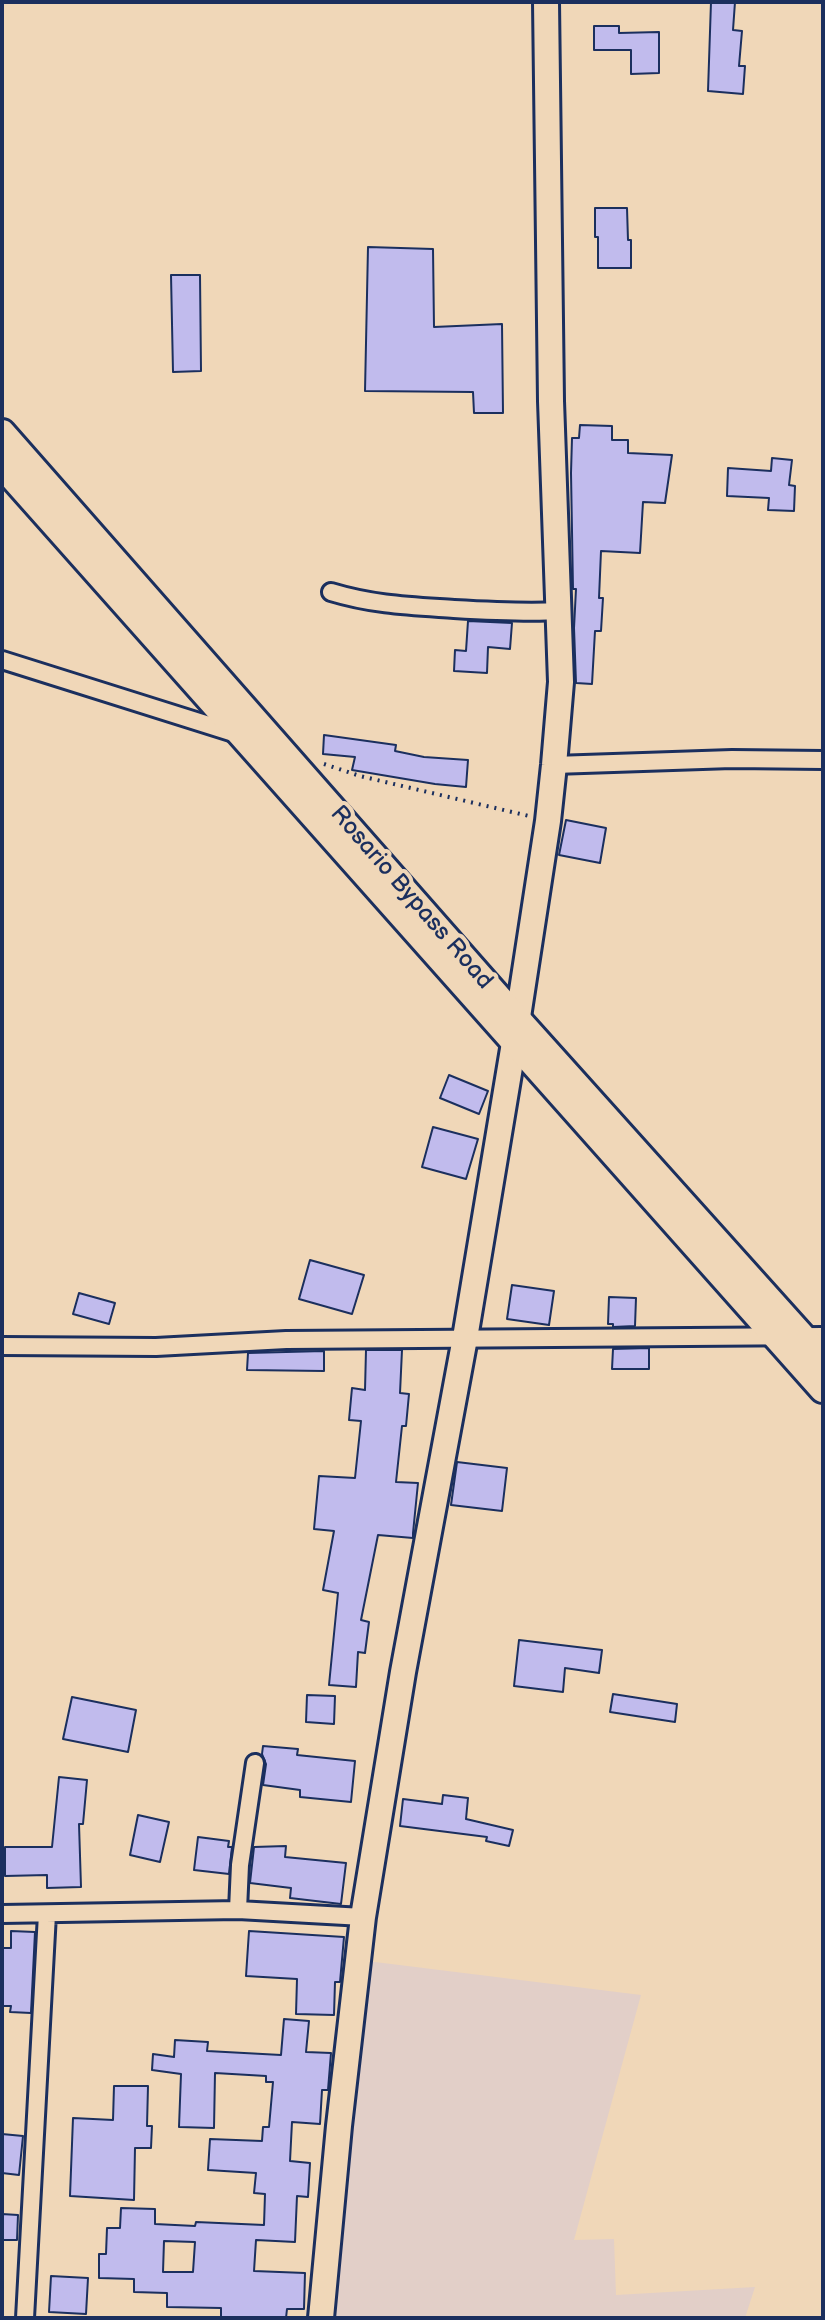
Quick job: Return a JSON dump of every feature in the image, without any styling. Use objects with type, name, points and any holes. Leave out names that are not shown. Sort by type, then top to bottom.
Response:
[{"type":"main road","name":"Rosario Bypass Road","points":[[2,433],[516,1031]]},
{"type":"main road","name":"Rosario Bypass Road","points":[[2,465],[242,736],[823,1360]]},
{"type":"main road","name":"Rosario Bypass Road","points":[[801,1336],[823,1389]]},
{"type":"street","points":[[321,2318],[363,1917],[516,1031],[554,765],[561,682],[551,401],[546,2]]},
{"type":"street","points":[[331,592],[368,603],[525,613],[559,611]]},
{"type":"street","points":[[2,660],[242,736]]},
{"type":"street","points":[[554,765],[732,759],[823,760]]},
{"type":"street","points":[[2,1346],[156,1347],[286,1340],[801,1336]]},
{"type":"street","points":[[238,1910],[240,1865],[255,1763]]},
{"type":"street","points":[[2,1914],[238,1910],[363,1917]]},
{"type":"street","points":[[25,2318],[47,1914]]},
{"type":"path","points":[[320,763],[360,776],[548,821]]},
{"type":"shaded area","points":[[359,1960],[641,1995],[574,2240],[614,2239],[616,2295],[755,2287],[745,2318],[329,2318]]},
{"type":"building","points":[[711,2],[735,2],[733,30],[742,31],[739,66],[745,66],[743,94],[708,91]]},
{"type":"building","points":[[594,26],[619,26],[619,33],[659,32],[659,73],[631,74],[631,50],[594,50]]},
{"type":"building","points":[[595,208],[627,208],[631,268],[598,268]]},
{"type":"building","points":[[368,247],[433,249],[434,327],[502,324],[503,413],[474,413],[473,392],[365,391]]},
{"type":"building","points":[[171,275],[200,275],[201,371],[173,372]]},
{"type":"building","points":[[580,425],[612,426],[612,440],[628,440],[628,453],[672,455],[665,503],[643,502],[640,553],[601,551],[601,631],[595,631],[592,684],[576,683],[571,473],[572,438],[579,438]]},
{"type":"building","points":[[772,458],[792,460],[789,485],[795,486],[794,511],[768,510],[769,498],[727,496],[728,468],[771,471]]},
{"type":"building","points":[[468,621],[512,623],[510,649],[488,647],[487,673],[454,671],[455,650],[466,651]]},
{"type":"building","points":[[324,735],[396,745],[395,751],[424,757],[468,760],[466,787],[352,770],[355,757],[323,754]]},
{"type":"building","points":[[566,820],[606,828],[600,863],[559,855]]},
{"type":"building","points":[[449,1075],[488,1091],[479,1114],[440,1098]]},
{"type":"building","points":[[433,1127],[478,1139],[466,1179],[422,1167]]},
{"type":"building","points":[[310,1260],[364,1275],[352,1314],[299,1299]]},
{"type":"building","points":[[512,1285],[554,1291],[549,1325],[507,1319]]},
{"type":"building","points":[[79,1293],[115,1303],[109,1324],[73,1314]]},
{"type":"building","points":[[609,1297],[636,1298],[635,1326],[613,1327],[613,1324],[608,1324]]},
{"type":"building","points":[[649,1348],[649,1369],[612,1369],[613,1349]]},
{"type":"building","points":[[366,1350],[402,1350],[400,1393],[409,1394],[396,1482],[418,1483],[413,1538],[378,1535],[361,1620],[369,1622],[365,1653],[358,1652],[356,1687],[329,1685],[338,1593],[323,1590],[334,1531],[314,1529],[319,1476],[355,1478],[361,1421],[349,1420],[352,1388],[365,1390]]},
{"type":"building","points":[[324,1351],[324,1371],[247,1370],[248,1353]]},
{"type":"building","points":[[457,1462],[507,1468],[502,1511],[451,1505]]},
{"type":"building","points":[[519,1640],[602,1650],[599,1673],[565,1668],[563,1692],[514,1686]]},
{"type":"building","points":[[613,1694],[677,1704],[675,1722],[610,1712]]},
{"type":"building","points":[[307,1695],[335,1696],[334,1724],[306,1722]]},
{"type":"building","points":[[72,1697],[136,1710],[128,1752],[63,1739]]},
{"type":"building","points":[[263,1746],[298,1749],[297,1755],[355,1761],[351,1802],[300,1797],[300,1790],[263,1785],[266,1764]]},
{"type":"building","points":[[59,1777],[87,1780],[83,1824],[79,1824],[81,1887],[47,1888],[47,1875],[5,1876],[5,1847],[52,1847]]},
{"type":"building","points":[[443,1795],[468,1798],[466,1819],[513,1830],[509,1846],[486,1841],[487,1837],[400,1826],[403,1799],[442,1804]]},
{"type":"building","points":[[138,1815],[169,1822],[160,1862],[130,1855]]},
{"type":"building","points":[[198,1837],[229,1841],[228,1847],[232,1847],[229,1874],[194,1870]]},
{"type":"building","points":[[286,1846],[285,1857],[346,1863],[341,1904],[290,1898],[291,1888],[250,1883],[254,1847]]},
{"type":"building","points":[[11,1931],[35,1932],[31,2013],[10,2012],[11,2006],[2,2006],[2,1948],[11,1948]]},
{"type":"building","points":[[249,1931],[344,1937],[340,1982],[335,1982],[334,2015],[296,2014],[297,1979],[246,1976]]},
{"type":"building","points":[[284,2019],[309,2021],[306,2052],[331,2053],[328,2090],[322,2090],[320,2124],[292,2122],[290,2161],[310,2163],[308,2197],[297,2196],[295,2242],[256,2240],[254,2271],[305,2273],[304,2309],[287,2309],[286,2318],[221,2317],[221,2308],[167,2307],[167,2293],[134,2292],[134,2279],[99,2278],[99,2254],[106,2254],[107,2228],[120,2228],[121,2208],[155,2209],[155,2224],[264,2225],[265,2194],[254,2193],[256,2173],[208,2170],[210,2139],[262,2141],[263,2127],[269,2127],[273,2082],[266,2082],[266,2076],[215,2073],[214,2128],[179,2127],[181,2074],[152,2070],[153,2054],[174,2057],[175,2040],[208,2042],[207,2051],[281,2055]],"holes":[[[164,2241],[195,2242],[193,2272],[163,2272]]]},
{"type":"building","points":[[114,2086],[148,2086],[147,2126],[152,2126],[151,2148],[135,2148],[134,2200],[70,2196],[73,2118],[113,2120]]},
{"type":"building","points":[[2,2134],[23,2136],[19,2175],[2,2173]]},
{"type":"building","points":[[2,2214],[18,2215],[17,2240],[2,2240]]},
{"type":"building","points":[[51,2276],[88,2278],[86,2314],[49,2312]]}]
